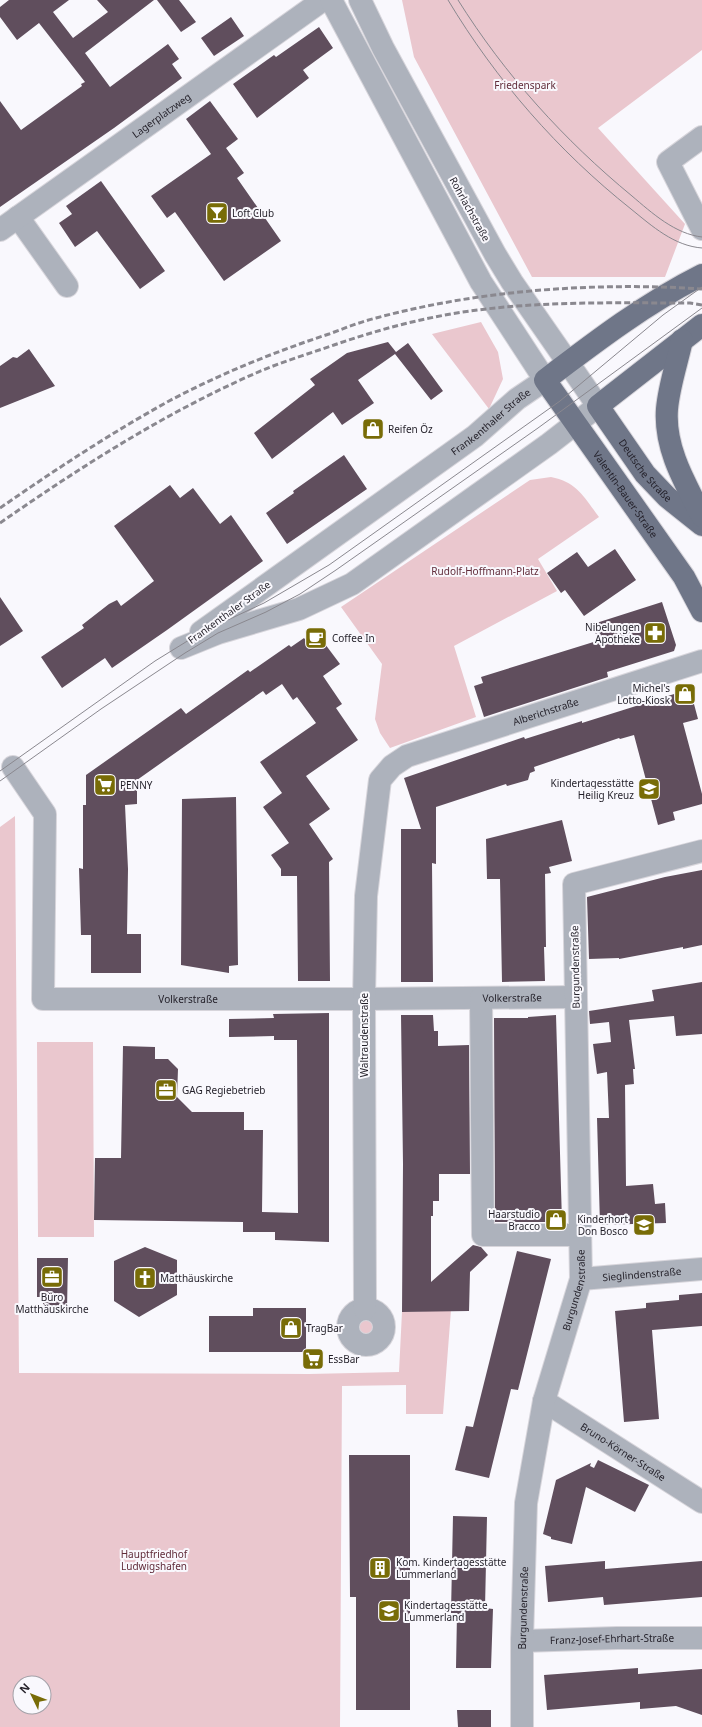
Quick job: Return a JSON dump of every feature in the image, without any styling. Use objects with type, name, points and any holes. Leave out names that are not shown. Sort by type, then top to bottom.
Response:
[{"type":"main road","name":"Frankenthaler Straße","points":[[545,380],[568,362],[671,290],[702,275]]},
{"type":"main road","name":"Frankenthaler Straße","points":[[598,406],[702,325]]},
{"type":"main road","points":[[682,340],[667,409],[667,428],[681,475],[702,516]]},
{"type":"main road","name":"Valentin-Bauer-Straße","points":[[545,380],[684,577],[702,611]]},
{"type":"main road","name":"Deutsche Straße","points":[[598,406],[645,474],[667,497],[702,525]]},
{"type":"street","name":"Lagerplatzweg","points":[[0,230],[323,0]]},
{"type":"street","points":[[331,0],[481,282],[545,380]]},
{"type":"street","name":"Rohrlachstraße","points":[[360,0],[401,81],[495,254],[512,282],[598,406]]},
{"type":"street","points":[[702,137],[668,162],[702,229]]},
{"type":"street","points":[[18,217],[67,286]]},
{"type":"street","name":"Frankenthaler Straße","points":[[545,380],[517,399],[475,436],[181,648],[218,633],[299,609],[352,584],[576,424],[598,406]]},
{"type":"street","name":"Alberichstraße","points":[[392,766],[406,756],[702,661]]},
{"type":"street","name":"Waltraudenstraße","points":[[365,1309],[364,999],[366,896],[380,780],[392,766]]},
{"type":"street","name":"Volkerstraße","points":[[13,767],[45,814],[43,999],[364,999],[575,997]]},
{"type":"street","name":"Burgundenstraße","points":[[522,1727],[522,1641],[526,1503],[544,1401],[581,1278],[574,884],[702,851]]},
{"type":"street","points":[[481,998],[483,1235],[580,1235]]},
{"type":"street","name":"Sieglindenstraße","points":[[581,1278],[702,1269]]},
{"type":"street","name":"Bruno-Körner-Straße","points":[[544,1401],[702,1502]]},
{"type":"street","name":"Franz-Josef-Ehrhart-Straße","points":[[522,1641],[617,1638],[702,1638]]},
{"type":"green space","name":"Friedenspark","points":[[402,0],[702,0],[702,50],[598,128],[685,224],[665,277],[532,277],[414,57]]},
{"type":"green space","points":[[481,322],[498,352],[503,379],[489,409],[432,334]]},
{"type":"green space","name":"Rudolf-Hoffmann-Platz","points":[[551,477],[560,479],[579,491],[599,517],[538,559],[557,591],[454,646],[476,717],[390,748],[380,733],[375,719],[382,664],[341,607],[530,480]]},
{"type":"green space","name":"Hauptfriedhof Ludwigshafen","points":[[15,816],[19,1373],[309,1374],[399,1372],[402,1312],[451,1310],[443,1414],[406,1414],[406,1385],[342,1386],[340,1727],[0,1727],[0,827]]},
{"type":"green space","points":[[37,1042],[93,1042],[94,1237],[38,1237]]},
{"type":"green space","points":[[370,1309],[379,1314],[383,1320],[383,1334],[379,1340],[370,1345],[362,1345],[353,1340],[349,1334],[348,1323],[353,1314],[359,1310]]},
{"type":"building","points":[[9,0],[69,0],[53,12],[73,38],[108,12],[97,0],[154,0],[85,53],[110,87],[168,44],[179,59],[172,64],[182,78],[114,128],[0,207],[0,101],[21,130],[82,86],[81,84],[85,82],[39,23],[17,40],[0,17],[0,7]]},
{"type":"building","points":[[157,0],[179,0],[196,22],[181,32]]},
{"type":"building","points":[[231,17],[244,36],[214,56],[201,38]]},
{"type":"building","points":[[319,27],[333,48],[303,70],[309,78],[257,118],[233,84],[274,55],[276,57]]},
{"type":"building","points":[[210,101],[238,139],[226,148],[244,173],[237,178],[281,241],[224,281],[175,212],[167,218],[151,196],[211,154],[186,119]]},
{"type":"building","points":[[101,181],[165,271],[140,289],[97,231],[75,247],[59,223],[72,214],[66,206]]},
{"type":"building","points":[[388,342],[396,352],[408,343],[443,391],[431,400],[395,354],[358,380],[374,403],[342,425],[333,412],[272,459],[254,433],[315,385],[310,379],[347,353]]},
{"type":"building","points":[[29,349],[55,386],[0,408],[0,366],[13,357],[17,358]]},
{"type":"building","points":[[344,455],[367,489],[287,544],[266,513],[294,493],[293,491]]},
{"type":"building","points":[[170,485],[180,498],[193,488],[220,524],[231,515],[263,561],[112,668],[105,658],[62,688],[41,657],[84,628],[82,625],[109,604],[117,600],[121,606],[154,581],[114,526]]},
{"type":"building","points":[[615,549],[636,580],[584,616],[565,590],[561,593],[547,573],[577,552],[588,567]]},
{"type":"building","points":[[0,597],[23,631],[0,646]]},
{"type":"building","points":[[662,602],[676,645],[674,651],[607,672],[608,677],[484,717],[474,686],[483,683],[481,677],[600,640],[590,625]]},
{"type":"building","points":[[304,638],[311,647],[322,640],[340,664],[323,676],[342,704],[336,708],[358,740],[306,776],[330,809],[309,824],[333,859],[329,862],[330,981],[298,981],[297,876],[281,876],[281,869],[271,855],[289,843],[263,807],[282,793],[260,762],[316,723],[297,697],[293,700],[282,684],[266,695],[263,691],[137,780],[137,804],[125,805],[128,869],[127,934],[141,934],[141,973],[91,973],[91,935],[81,935],[79,868],[83,869],[83,805],[86,805],[86,775],[181,708],[186,714],[248,670],[250,672],[289,645],[291,647]]},
{"type":"building","points":[[690,689],[698,719],[683,723],[702,794],[702,804],[673,812],[675,820],[658,825],[634,735],[619,738],[534,767],[535,771],[530,773],[528,780],[507,786],[506,784],[436,807],[436,864],[432,863],[433,982],[401,982],[401,829],[421,829],[404,778],[524,737],[525,739],[582,721],[582,723]]},
{"type":"building","points":[[236,797],[238,965],[229,966],[229,973],[181,965],[182,799]]},
{"type":"building","points":[[562,820],[572,861],[549,867],[551,873],[545,874],[545,981],[502,982],[500,879],[487,879],[486,839]]},
{"type":"building","points":[[702,870],[702,945],[619,959],[589,959],[587,897],[665,877]]},
{"type":"building","points":[[702,982],[702,1034],[676,1036],[674,1016],[629,1020],[635,1069],[633,1069],[634,1084],[625,1085],[626,1186],[653,1184],[655,1204],[665,1203],[666,1223],[600,1225],[597,1118],[609,1118],[607,1072],[597,1074],[593,1044],[611,1042],[609,1022],[590,1024],[589,1011],[654,1001],[652,990]]},
{"type":"building","points":[[329,1013],[329,1242],[275,1240],[275,1232],[243,1232],[243,1222],[94,1220],[95,1158],[121,1158],[123,1046],[155,1047],[155,1059],[168,1059],[178,1069],[177,1097],[192,1112],[244,1112],[244,1130],[263,1130],[262,1212],[298,1213],[297,1040],[274,1040],[274,1036],[229,1037],[229,1019],[274,1018],[273,1014]]},
{"type":"building","points":[[401,1015],[433,1015],[434,1031],[438,1031],[438,1046],[469,1045],[470,1174],[439,1174],[439,1201],[433,1201],[433,1216],[431,1216],[431,1282],[473,1245],[481,1247],[488,1255],[470,1272],[469,1311],[402,1312],[403,1164]]},
{"type":"building","points":[[556,1015],[562,1222],[495,1222],[494,1018],[528,1018]]},
{"type":"building","name":"Matthäuskirche","points":[[145,1247],[177,1260],[177,1295],[139,1317],[114,1301],[114,1261]]},
{"type":"building","points":[[517,1251],[551,1259],[518,1390],[511,1389],[489,1478],[455,1470],[466,1426],[473,1427]]},
{"type":"building","name":"Büro Matthäuskirche","points":[[37,1258],[68,1258],[67,1309],[43,1309],[43,1297],[37,1297]]},
{"type":"building","points":[[702,1293],[702,1326],[652,1330],[659,1419],[624,1422],[615,1311],[646,1308],[646,1303],[679,1300],[679,1295]]},
{"type":"building","points":[[253,1308],[306,1308],[306,1352],[209,1352],[209,1316],[253,1316]]},
{"type":"building","name":"Kom. Kindertagesstätte Lummerland","points":[[349,1455],[410,1455],[410,1710],[356,1710],[356,1597],[350,1597]]},
{"type":"building","points":[[598,1460],[649,1485],[635,1512],[586,1487],[572,1544],[551,1539],[551,1537],[543,1534],[556,1480],[591,1463],[590,1466],[594,1468]]},
{"type":"building","points":[[453,1516],[487,1517],[485,1608],[493,1609],[491,1668],[456,1668],[457,1613],[451,1613]]},
{"type":"building","points":[[605,1561],[605,1569],[702,1561],[702,1597],[604,1605],[603,1597],[548,1602],[545,1566]]},
{"type":"building","points":[[638,1668],[638,1674],[702,1669],[702,1715],[676,1706],[640,1709],[640,1702],[547,1710],[544,1675]]},
{"type":"building","points":[[457,1710],[491,1710],[491,1727],[458,1727]]},
{"type":"tram line","points":[[448,0],[467,30],[508,86],[530,113],[578,163],[604,187],[655,228],[682,243],[702,248]]},
{"type":"tram line","points":[[458,0],[495,54],[559,129],[607,175],[656,216],[682,232],[702,237]]},
{"type":"tram line","points":[[0,771],[155,661],[202,632],[264,603],[329,565],[560,401],[663,315],[702,287]]},
{"type":"tram line","points":[[0,781],[101,709],[185,653],[218,633],[266,612],[300,594],[336,570],[538,428],[702,308]]},
{"type":"railway","points":[[0,508],[105,439],[147,413],[188,391],[288,348],[364,321],[415,308],[538,290],[621,287],[702,289]]},
{"type":"railway","points":[[0,523],[93,461],[189,405],[265,369],[369,334],[441,316],[504,307],[584,303],[690,303],[702,305]]},
{"type":"place","name":"Loft Club","points":[[217,213]]},
{"type":"place","name":"Reifen Öz","points":[[373,429]]},
{"type":"place","name":"Nibelungen Apotheke","points":[[655,633]]},
{"type":"place","name":"Coffee In","points":[[316,638]]},
{"type":"place","name":"Michel's Lotto-Kiosk","points":[[685,694]]},
{"type":"place","name":"PENNY","points":[[105,785]]},
{"type":"place","name":"Kindertagesstätte Heilig Kreuz","points":[[649,789]]},
{"type":"place","name":"GAG Regiebetrieb","points":[[166,1090]]},
{"type":"place","name":"Haarstudio Bracco","points":[[556,1220]]},
{"type":"place","name":"Kinderhort Don Bosco","points":[[644,1225]]},
{"type":"place","name":"Büro Matthäuskirche","points":[[52,1277]]},
{"type":"place","name":"Matthäuskirche","points":[[145,1278]]},
{"type":"place","name":"TragBar","points":[[291,1328]]},
{"type":"place","name":"EssBar","points":[[313,1359]]},
{"type":"place","name":"Kom. Kindertagesstätte Lummerland","points":[[380,1568]]},
{"type":"place","name":"Kindertagesstätte Lummerland","points":[[389,1611]]}]
